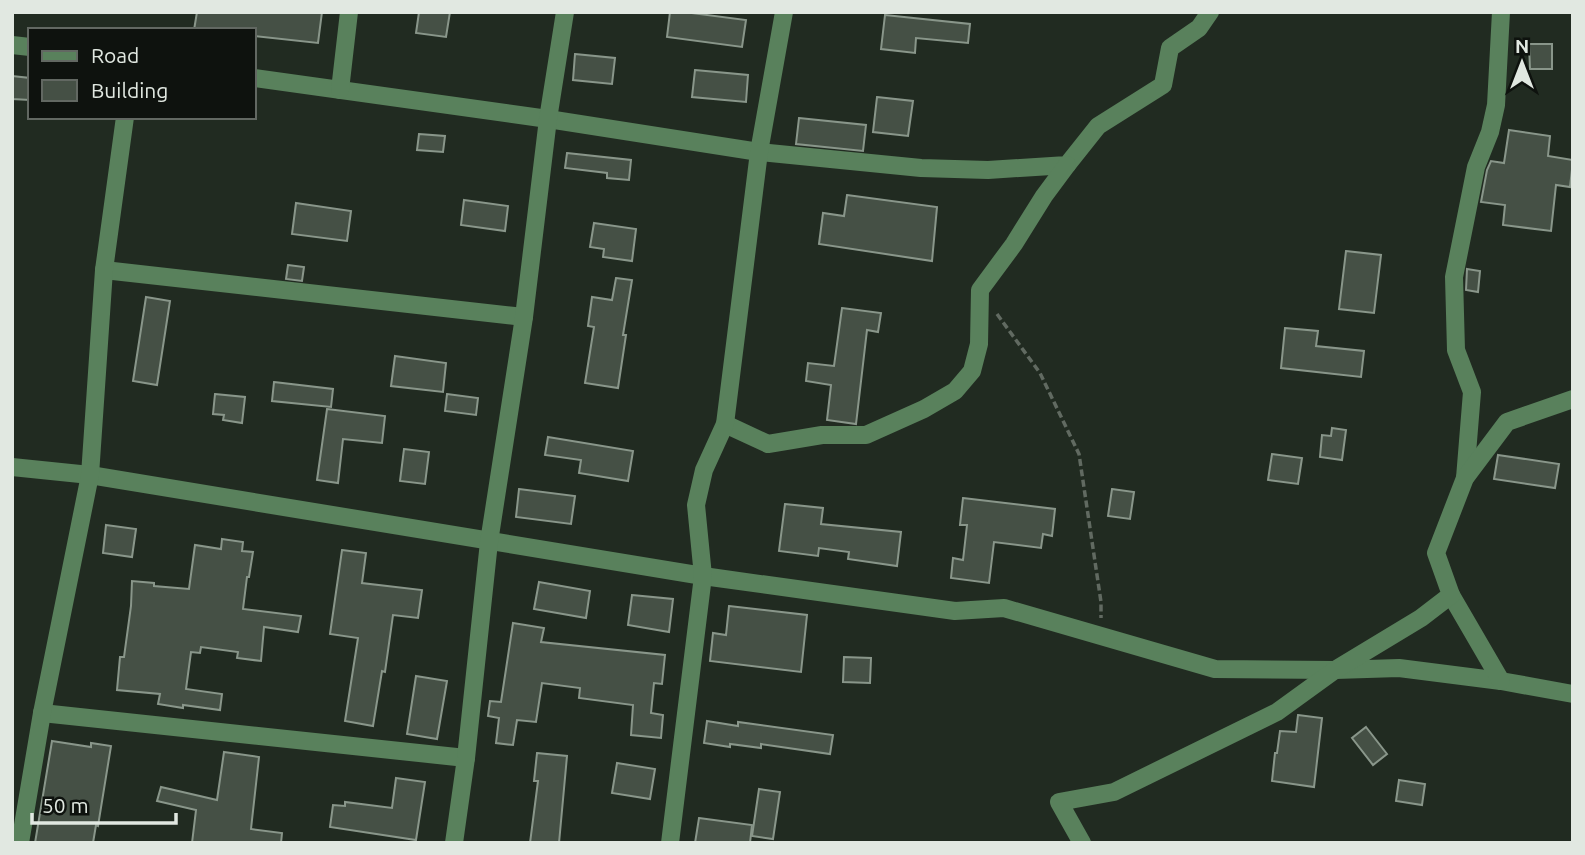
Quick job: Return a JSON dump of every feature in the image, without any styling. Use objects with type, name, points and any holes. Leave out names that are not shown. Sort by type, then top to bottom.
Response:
[{"type":"street","points":[[340,90],[349,12]]},
{"type":"street","points":[[454,843],[466,758],[489,542],[524,317],[548,119],[565,12]]},
{"type":"street","points":[[670,843],[703,576],[696,505],[704,470],[725,424],[759,152],[785,12]]},
{"type":"street","points":[[725,424],[768,444],[822,435],[866,435],[924,409],[955,391],[972,371],[979,344],[979,290],[1014,244],[1044,196],[1098,126],[1163,85],[1170,48],[1199,27],[1210,12]]},
{"type":"street","points":[[1465,478],[1472,392],[1456,350],[1454,277],[1476,167],[1490,132],[1496,105],[1501,12]]},
{"type":"street","points":[[256,78],[759,152],[921,168],[988,170],[1067,165]]},
{"type":"street","points":[[20,843],[41,713],[90,475],[104,270],[125,119]]},
{"type":"street","points":[[104,270],[524,317]]},
{"type":"street","points":[[1501,681],[1451,595],[1436,553],[1465,478],[1507,422],[1573,399]]},
{"type":"street","points":[[12,467],[90,475],[703,576],[955,611],[1004,608],[1215,669],[1399,668],[1501,681],[1573,694]]},
{"type":"street","points":[[1082,843],[1059,802],[1114,792],[1277,712],[1335,670],[1421,618],[1451,595]]},
{"type":"street","points":[[41,713],[466,758]]},
{"type":"path","points":[[979,290],[1040,373],[1079,454],[1101,602],[1102,636]]},
{"type":"building","points":[[197,12],[322,12],[318,43],[256,36],[256,28],[194,28]]},
{"type":"building","points":[[419,12],[450,12],[446,37],[416,33]]},
{"type":"building","points":[[670,12],[746,20],[742,47],[667,37]]},
{"type":"building","points":[[885,15],[970,24],[968,43],[916,38],[915,53],[881,49]]},
{"type":"building","points":[[1529,44],[1552,44],[1552,69],[1530,69]]},
{"type":"building","points":[[575,54],[615,58],[612,84],[573,80]]},
{"type":"building","points":[[695,70],[748,75],[746,102],[692,97]]},
{"type":"building","points":[[12,76],[28,78],[28,100],[12,99]]},
{"type":"building","points":[[877,97],[913,101],[908,136],[873,132]]},
{"type":"building","points":[[799,118],[866,125],[863,151],[796,144]]},
{"type":"building","points":[[1509,130],[1550,136],[1548,156],[1573,160],[1570,187],[1556,185],[1551,231],[1503,225],[1505,205],[1481,202],[1491,161],[1504,163]]},
{"type":"building","points":[[419,134],[445,136],[443,152],[417,150]]},
{"type":"building","points":[[567,153],[631,160],[629,180],[607,178],[607,173],[565,168]]},
{"type":"building","points":[[847,195],[937,207],[932,261],[819,244],[823,213],[844,216]]},
{"type":"building","points":[[464,200],[508,206],[505,231],[461,225]]},
{"type":"building","points":[[296,203],[351,211],[347,241],[292,234]]},
{"type":"building","points":[[594,223],[636,229],[632,261],[603,257],[604,249],[590,247]]},
{"type":"building","points":[[1346,251],[1381,255],[1374,313],[1339,309]]},
{"type":"building","points":[[288,265],[304,267],[302,281],[286,279]]},
{"type":"building","points":[[1467,269],[1480,271],[1478,292],[1466,290]]},
{"type":"building","points":[[616,278],[632,280],[618,388],[585,383],[594,327],[588,326],[592,297],[612,300]]},
{"type":"building","points":[[146,297],[170,301],[157,385],[133,381]]},
{"type":"building","points":[[842,308],[881,313],[878,332],[867,330],[856,424],[827,420],[831,385],[806,381],[808,363],[834,366]]},
{"type":"building","points":[[1285,328],[1318,331],[1316,346],[1364,351],[1361,377],[1281,368]]},
{"type":"building","points":[[395,356],[446,363],[443,392],[391,386]]},
{"type":"building","points":[[274,382],[333,389],[331,407],[272,401]]},
{"type":"building","points":[[215,394],[245,397],[242,423],[223,420],[224,415],[213,414]]},
{"type":"building","points":[[447,394],[478,398],[476,415],[445,411]]},
{"type":"building","points":[[327,409],[385,416],[382,443],[343,439],[338,483],[317,480]]},
{"type":"building","points":[[1332,428],[1346,430],[1342,460],[1320,457],[1322,435],[1331,436]]},
{"type":"building","points":[[548,437],[633,451],[628,481],[579,473],[581,460],[545,455]]},
{"type":"building","points":[[404,449],[429,452],[425,484],[400,481]]},
{"type":"building","points":[[1272,454],[1302,458],[1298,484],[1268,480]]},
{"type":"building","points":[[1498,455],[1559,464],[1555,488],[1494,479]]},
{"type":"building","points":[[519,489],[575,496],[571,524],[516,517]]},
{"type":"building","points":[[1112,489],[1134,492],[1130,519],[1108,516]]},
{"type":"building","points":[[963,498],[1055,509],[1052,536],[1043,534],[1041,548],[994,542],[989,583],[951,578],[953,558],[963,560],[967,525],[960,525]]},
{"type":"building","points":[[785,504],[823,508],[821,524],[901,532],[897,566],[848,559],[849,552],[819,548],[818,556],[779,551]]},
{"type":"building","points":[[106,525],[136,529],[132,557],[103,553]]},
{"type":"building","points":[[222,539],[243,542],[242,551],[253,552],[243,609],[301,616],[298,632],[264,627],[261,661],[237,658],[238,652],[201,647],[200,653],[191,652],[186,689],[222,694],[220,710],[158,704],[160,694],[117,690],[120,657],[124,657],[132,581],[189,589],[195,545],[221,549]]},
{"type":"building","points":[[342,550],[366,553],[362,583],[422,590],[418,618],[393,615],[385,672],[382,671],[373,726],[345,721],[358,638],[330,634]]},
{"type":"building","points":[[539,582],[590,591],[586,618],[534,609]]},
{"type":"building","points":[[632,595],[673,599],[669,632],[628,625]]},
{"type":"building","points":[[729,606],[807,615],[801,672],[710,661],[713,633],[726,635]]},
{"type":"building","points":[[513,623],[544,628],[541,642],[665,655],[662,684],[654,683],[651,713],[663,715],[661,738],[631,735],[633,705],[579,698],[580,688],[542,683],[536,722],[517,720],[513,745],[496,743],[499,718],[488,716],[490,701],[501,702]]},
{"type":"building","points":[[844,657],[871,658],[870,683],[843,682]]},
{"type":"building","points":[[416,676],[447,681],[437,739],[407,734]]},
{"type":"building","points":[[1298,715],[1322,718],[1314,787],[1272,781],[1280,731],[1296,732]]},
{"type":"building","points":[[707,721],[738,726],[738,722],[833,735],[830,754],[761,744],[761,748],[704,743]]},
{"type":"building","points":[[1366,727],[1387,754],[1373,765],[1352,738]]},
{"type":"building","points":[[52,741],[91,747],[91,743],[111,746],[93,843],[35,843]]},
{"type":"building","points":[[224,752],[259,757],[251,829],[282,833],[281,843],[192,843],[196,810],[157,801],[161,787],[217,800]]},
{"type":"building","points":[[537,753],[567,756],[559,843],[530,843],[538,781],[534,781]]},
{"type":"building","points":[[617,763],[655,769],[650,799],[612,793]]},
{"type":"building","points":[[396,778],[425,782],[416,840],[330,827],[333,805],[345,806],[345,802],[392,808]]},
{"type":"building","points":[[1399,780],[1425,784],[1422,805],[1396,801]]},
{"type":"building","points":[[759,789],[780,792],[773,839],[752,836]]},
{"type":"building","points":[[699,818],[752,825],[750,843],[695,843]]}]
